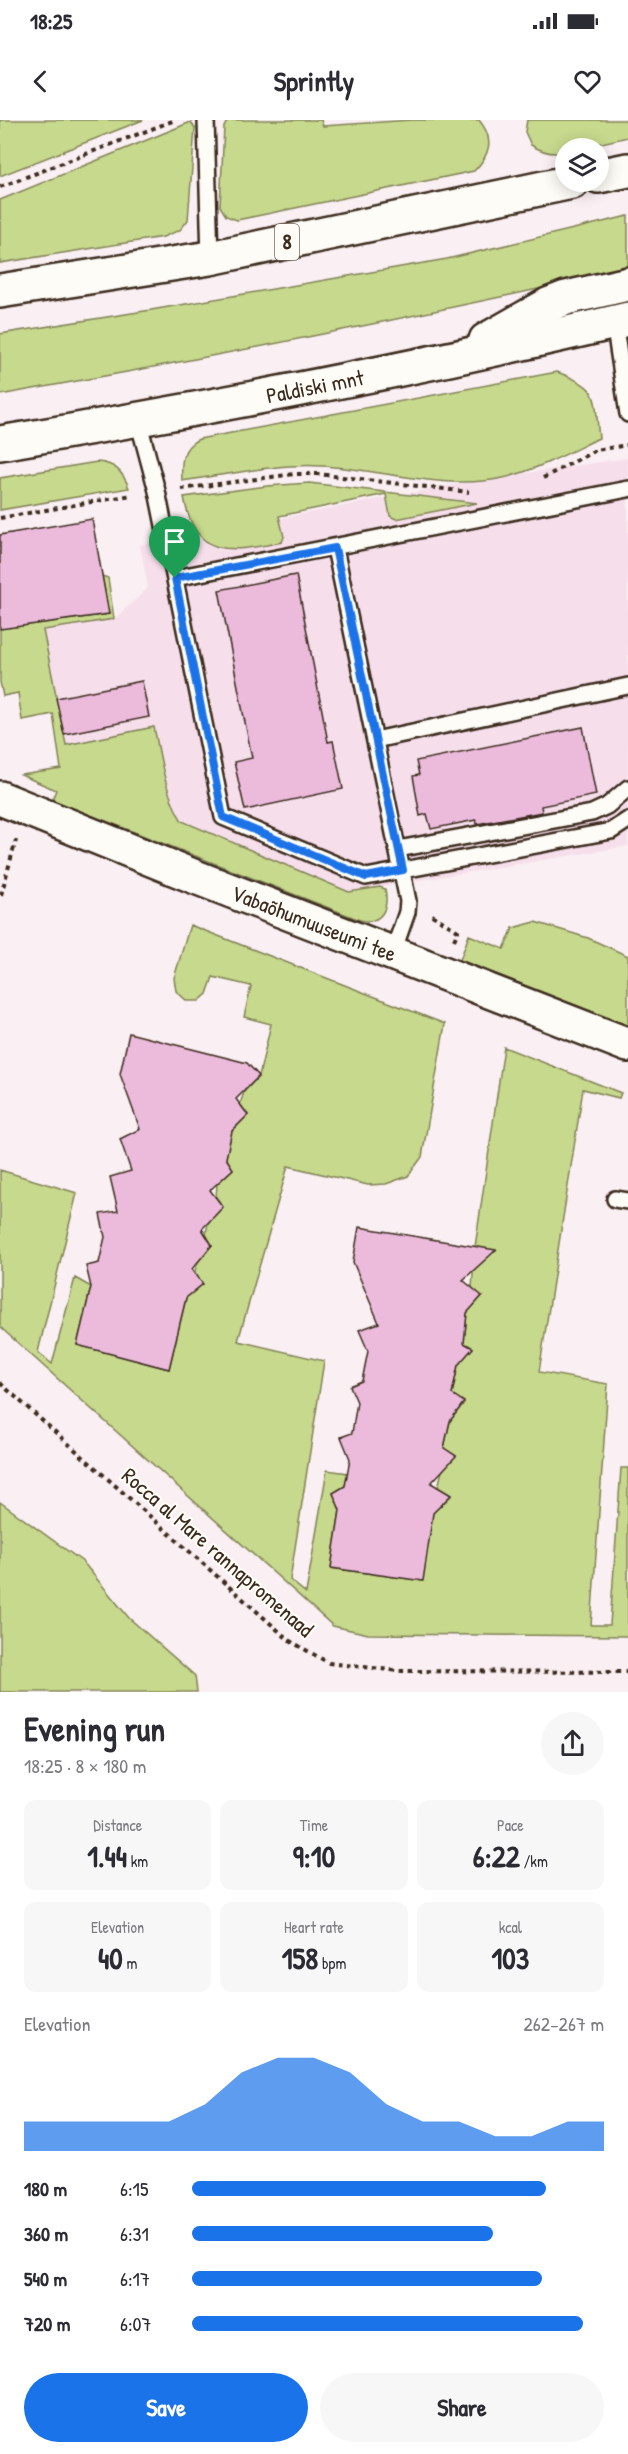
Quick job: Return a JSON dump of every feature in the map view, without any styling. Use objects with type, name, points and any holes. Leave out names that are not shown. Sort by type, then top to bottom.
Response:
[{"type":"main road","name":"8","points":[[0,291],[210,258],[555,188]]},
{"type":"main road","points":[[456,357],[548,305],[566,298],[628,284]]},
{"type":"main road","name":"Paldiski mnt","points":[[0,443],[138,420],[456,357],[621,321]]},
{"type":"main road","name":"Vabaõhumuuseumi tee","points":[[0,798],[193,876],[628,1045]]},
{"type":"lane","points":[[206,120],[210,258]]},
{"type":"lane","points":[[621,321],[628,414]]},
{"type":"lane","points":[[138,420],[157,491],[223,817],[366,877],[611,831],[628,819]]},
{"type":"lane","points":[[175,578],[628,489]]},
{"type":"lane","points":[[335,548],[408,901],[407,912],[393,952]]},
{"type":"lane","points":[[375,740],[628,686]]},
{"type":"lane","points":[[398,849],[592,813],[607,806],[628,788]]},
{"type":"path","points":[[0,187],[175,120]]},
{"type":"path","points":[[532,481],[596,450],[628,445]]},
{"type":"path","points":[[0,518],[157,491],[294,474],[317,474],[479,493]]},
{"type":"path","points":[[2,895],[19,831]]},
{"type":"path","name":"Rocca al Mare rannapromenaad","points":[[0,1383],[290,1641],[329,1663],[399,1671],[628,1672]]},
{"type":"shaded area","points":[[628,458],[628,846],[349,892],[73,782],[43,630],[114,619],[148,588],[140,545],[479,480]]},
{"type":"green space","points":[[0,120],[143,120],[0,176]]},
{"type":"green space","points":[[228,120],[321,120],[323,126],[411,120],[479,120],[489,140],[487,153],[474,171],[237,220],[226,216],[220,206],[224,127]]},
{"type":"green space","points":[[527,120],[628,120],[628,137],[609,141],[609,138],[555,138],[555,153],[531,145],[525,132]]},
{"type":"green space","points":[[191,122],[195,128],[188,220],[180,230],[163,237],[0,263],[0,200]]},
{"type":"green space","points":[[628,216],[628,269],[315,336],[0,395],[0,334],[447,259]]},
{"type":"green space","points":[[557,372],[581,383],[593,395],[599,438],[552,461],[516,475],[458,482],[435,481],[344,468],[305,466],[270,468],[182,481],[182,462],[185,451],[199,439]]},
{"type":"green space","points":[[97,462],[109,464],[118,469],[129,488],[0,510],[0,478]]},
{"type":"green space","points":[[309,483],[477,503],[396,519],[390,516],[386,494],[279,516],[284,537],[282,542],[231,549],[206,542],[197,532],[189,517],[184,497]]},
{"type":"green space","points":[[102,576],[108,578],[114,619],[43,630],[66,745],[154,727],[171,799],[182,821],[349,892],[380,887],[385,889],[385,908],[379,917],[368,921],[360,920],[52,800],[56,790],[21,775],[61,769],[53,714],[22,720],[18,693],[3,696],[0,682],[0,629],[109,614]]},
{"type":"green space","points":[[535,922],[588,938],[628,956],[628,1026],[460,960],[469,935],[504,949],[513,928]]},
{"type":"green space","points":[[190,925],[445,1024],[422,1157],[408,1176],[386,1184],[368,1185],[288,1166],[238,1341],[324,1361],[290,1580],[306,1593],[327,1470],[348,1473],[345,1486],[333,1493],[340,1510],[331,1568],[422,1581],[433,1513],[451,1496],[438,1487],[442,1471],[456,1456],[444,1448],[450,1421],[464,1403],[452,1394],[458,1365],[473,1348],[464,1343],[467,1313],[482,1296],[472,1288],[475,1247],[504,1047],[621,1093],[619,1098],[583,1089],[539,1372],[608,1384],[591,1625],[610,1625],[621,1468],[628,1468],[628,1636],[368,1634],[333,1626],[0,1327],[0,1170],[77,1193],[38,1352],[52,1364],[75,1278],[91,1287],[77,1345],[169,1369],[186,1298],[198,1262],[212,1245],[206,1234],[208,1223],[223,1207],[216,1197],[217,1184],[233,1169],[226,1158],[232,1131],[248,1115],[240,1104],[244,1092],[259,1076],[271,1024],[244,1017],[251,986],[213,977],[207,994],[199,1001],[187,1001],[176,991],[174,978]]},
{"type":"green space","points":[[0,1502],[83,1562],[129,1618],[195,1676],[197,1692],[0,1692]]},
{"type":"building","points":[[92,519],[109,614],[0,629],[0,535]]},
{"type":"building","points":[[296,575],[328,742],[333,741],[343,789],[245,810],[234,762],[252,758],[219,590]]},
{"type":"building","points":[[142,681],[149,717],[64,734],[56,698]]},
{"type":"building","points":[[583,727],[596,795],[541,806],[542,812],[477,824],[476,820],[431,829],[427,814],[420,816],[413,776],[419,775],[416,761]]},
{"type":"building","points":[[129,1033],[247,1063],[259,1076],[236,1099],[248,1115],[232,1131],[226,1158],[233,1169],[210,1190],[223,1207],[202,1229],[212,1245],[192,1269],[203,1284],[186,1298],[169,1369],[77,1345],[91,1287],[86,1266],[99,1263],[105,1237],[100,1214],[118,1211],[110,1177],[131,1171],[120,1139],[140,1129],[120,1074]]},
{"type":"building","points":[[359,1227],[496,1250],[463,1280],[482,1296],[467,1313],[464,1343],[473,1348],[458,1365],[452,1394],[464,1402],[450,1421],[444,1448],[456,1456],[431,1483],[451,1495],[433,1513],[423,1581],[331,1568],[340,1510],[333,1493],[345,1486],[350,1459],[341,1437],[352,1433],[357,1402],[350,1386],[362,1381],[368,1351],[359,1330],[379,1323],[353,1262]]},
{"type":"route","points":[[335,548],[403,870],[366,877],[223,817],[175,578],[335,548]]}]
